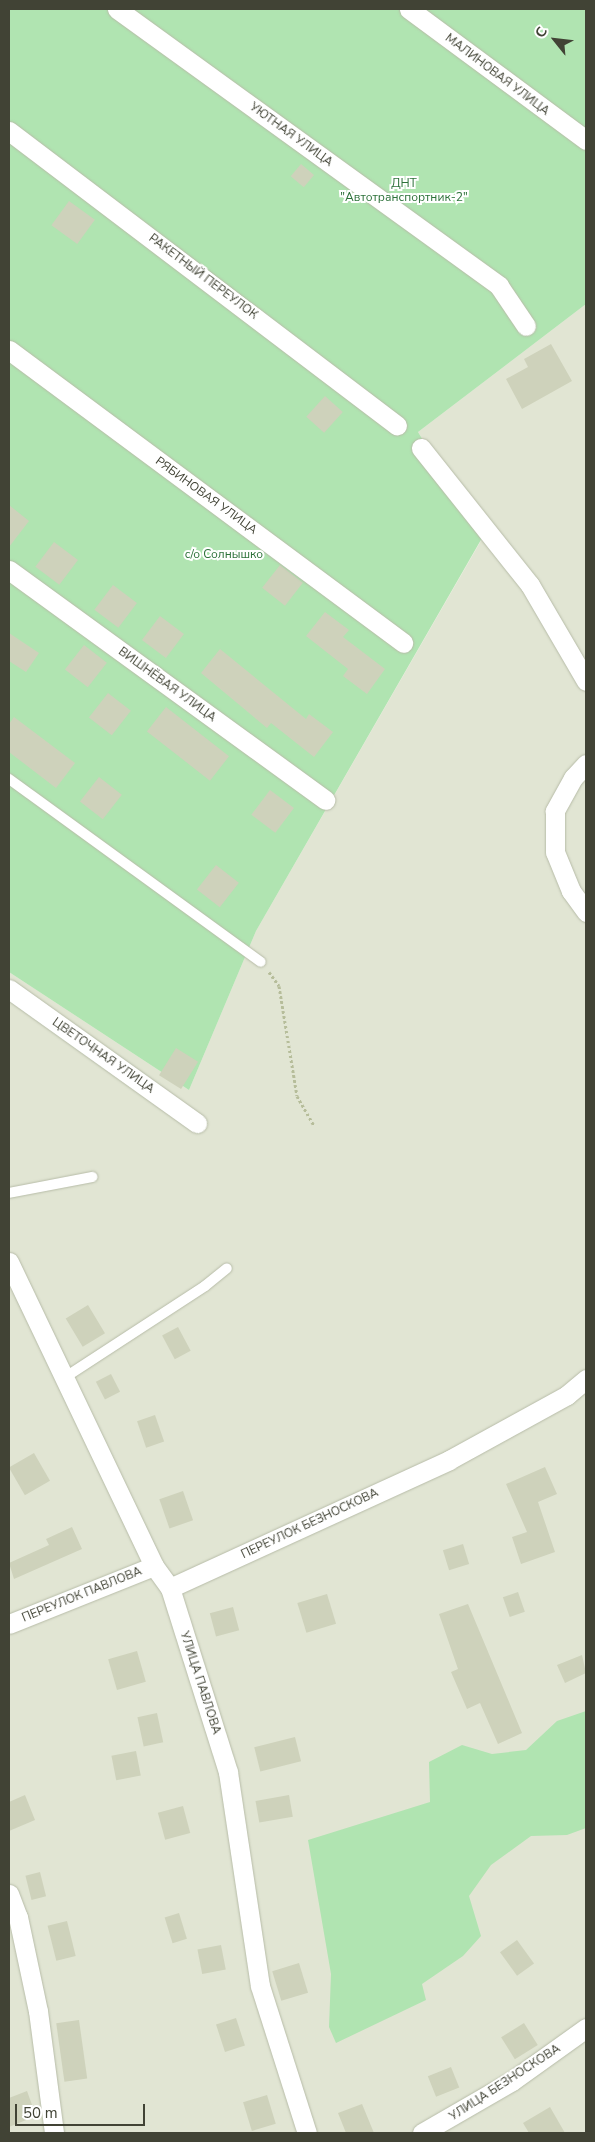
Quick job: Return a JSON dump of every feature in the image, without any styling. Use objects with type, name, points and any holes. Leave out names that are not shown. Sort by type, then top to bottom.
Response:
[{"type":"street","name":"УЮТНАЯ УЛИЦА","points":[[117,9],[499,286],[526,326]]},
{"type":"street","name":"МАЛИНОВАЯ УЛИЦА","points":[[408,9],[586,140]]},
{"type":"street","name":"РАКЕТНЫЙ ПЕРЕУЛОК","points":[[9,131],[396,425]]},
{"type":"street","name":"РЯБИНОВАЯ УЛИЦА","points":[[9,350],[403,643]]},
{"type":"street","points":[[421,448],[530,585],[586,681]]},
{"type":"street","name":"ВИШНЁВАЯ УЛИЦА","points":[[9,570],[324,800]]},
{"type":"street","points":[[586,764],[574,778],[555,811],[555,852],[571,891],[586,912]]},
{"type":"street","name":"ЦВЕТОЧНАЯ УЛИЦА","points":[[9,989],[197,1123]]},
{"type":"street","name":"УЛИЦА ПАВЛОВА","points":[[9,1262],[154,1566],[170,1588],[228,1772],[260,1986],[307,2133]]},
{"type":"street","name":"ПЕРЕУЛОК БЕЗНОСКОВА","points":[[170,1588],[449,1460],[568,1395],[586,1379]]},
{"type":"street","name":"ПЕРЕУЛОК ПАВЛОВА","points":[[9,1624],[154,1566]]},
{"type":"street","points":[[9,1894],[18,1917],[38,2011],[54,2133]]},
{"type":"street","name":"УЛИЦА БЕЗНОСКОВА","points":[[422,2133],[512,2080],[586,2028]]},
{"type":"lane","points":[[9,779],[261,962]]},
{"type":"lane","points":[[9,1194],[92,1177]]},
{"type":"lane","points":[[64,1378],[205,1286],[227,1268]]},
{"type":"path","points":[[261,962],[279,986],[297,1096],[314,1126]]},
{"type":"shaded area","points":[[586,304],[586,2133],[9,2133],[9,972],[189,1090],[256,931],[482,539],[418,432]]},
{"type":"green space","name":"с/о Солнышко","points":[[9,9],[586,9],[586,304],[418,432],[482,538],[256,931],[189,1090],[9,972]]},
{"type":"green space","points":[[586,1711],[586,1828],[567,1835],[531,1836],[491,1865],[469,1896],[481,1936],[463,1956],[422,1984],[426,2000],[336,2043],[329,2027],[331,1974],[308,1840],[430,1802],[429,1762],[462,1745],[492,1754],[526,1750],[557,1721]]},
{"type":"building","points":[[301,164],[314,175],[304,187],[291,176]]},
{"type":"building","points":[[69,201],[95,220],[77,244],[51,225]]},
{"type":"building","points":[[551,344],[572,381],[522,409],[506,379],[528,367],[524,359]]},
{"type":"building","points":[[325,396],[343,412],[324,433],[306,417]]},
{"type":"building","points":[[9,505],[29,521],[9,547]]},
{"type":"building","points":[[54,542],[78,560],[59,585],[35,567]]},
{"type":"building","points":[[280,565],[303,583],[285,606],[262,588]]},
{"type":"building","points":[[113,585],[137,603],[118,628],[94,610]]},
{"type":"building","points":[[325,612],[349,630],[343,637],[385,669],[367,694],[343,676],[348,669],[306,636]]},
{"type":"building","points":[[160,616],[184,634],[166,658],[142,640]]},
{"type":"building","points":[[9,633],[39,653],[26,672],[9,661]]},
{"type":"building","points":[[84,645],[107,663],[88,687],[65,669]]},
{"type":"building","points":[[220,649],[306,719],[309,714],[333,732],[314,757],[271,723],[267,728],[201,673]]},
{"type":"building","points":[[108,693],[131,711],[112,735],[89,717]]},
{"type":"building","points":[[166,707],[229,756],[210,781],[147,731]]},
{"type":"building","points":[[14,717],[75,763],[56,788],[9,752],[9,724]]},
{"type":"building","points":[[99,777],[122,795],[103,819],[80,801]]},
{"type":"building","points":[[270,790],[294,808],[275,833],[251,815]]},
{"type":"building","points":[[216,865],[239,883],[220,907],[197,889]]},
{"type":"building","points":[[176,1048],[198,1062],[181,1089],[159,1075]]},
{"type":"building","points":[[88,1305],[105,1333],[83,1347],[66,1318]]},
{"type":"building","points":[[178,1327],[191,1351],[175,1359],[162,1335]]},
{"type":"building","points":[[111,1374],[120,1392],[105,1400],[96,1382]]},
{"type":"building","points":[[155,1415],[164,1441],[146,1448],[137,1421]]},
{"type":"building","points":[[34,1453],[50,1481],[25,1495],[9,1467]]},
{"type":"building","points":[[545,1467],[557,1494],[538,1502],[555,1552],[521,1564],[512,1537],[527,1532],[506,1484]]},
{"type":"building","points":[[183,1491],[193,1520],[169,1528],[159,1499]]},
{"type":"building","points":[[72,1527],[82,1549],[14,1579],[9,1563],[49,1545],[46,1539]]},
{"type":"building","points":[[463,1544],[469,1564],[449,1570],[443,1550]]},
{"type":"building","points":[[518,1592],[525,1612],[510,1617],[503,1597]]},
{"type":"building","points":[[327,1594],[336,1624],[306,1633],[297,1603]]},
{"type":"building","points":[[468,1604],[522,1733],[498,1744],[480,1703],[467,1709],[451,1672],[458,1669],[439,1614]]},
{"type":"building","points":[[233,1607],[239,1630],[216,1636],[210,1613]]},
{"type":"building","points":[[137,1651],[146,1682],[117,1690],[108,1659]]},
{"type":"building","points":[[582,1655],[586,1673],[565,1683],[557,1665]]},
{"type":"building","points":[[157,1713],[163,1742],[144,1747],[137,1717]]},
{"type":"building","points":[[295,1737],[301,1761],[260,1771],[254,1747]]},
{"type":"building","points":[[136,1751],[141,1776],[116,1780],[111,1756]]},
{"type":"building","points":[[25,1795],[35,1820],[9,1831],[9,1802]]},
{"type":"building","points":[[289,1795],[293,1817],[259,1823],[256,1801]]},
{"type":"building","points":[[183,1806],[190,1833],[165,1840],[158,1813]]},
{"type":"building","points":[[40,1872],[46,1896],[31,1900],[25,1876]]},
{"type":"building","points":[[179,1913],[187,1939],[173,1943],[165,1917]]},
{"type":"building","points":[[67,1921],[76,1956],[56,1961],[48,1926]]},
{"type":"building","points":[[517,1940],[534,1963],[517,1976],[500,1952]]},
{"type":"building","points":[[221,1945],[226,1970],[202,1974],[197,1950]]},
{"type":"building","points":[[299,1963],[308,1993],[281,2001],[272,1971]]},
{"type":"building","points":[[236,2018],[245,2046],[225,2052],[216,2024]]},
{"type":"building","points":[[79,2020],[87,2078],[64,2082],[56,2023]]},
{"type":"building","points":[[524,2023],[538,2045],[515,2059],[501,2037]]},
{"type":"building","points":[[451,2067],[459,2087],[436,2097],[428,2076]]},
{"type":"building","points":[[27,2091],[36,2116],[9,2127],[9,2098]]},
{"type":"building","points":[[267,2095],[276,2124],[252,2131],[243,2102]]},
{"type":"building","points":[[362,2104],[374,2133],[346,2133],[338,2113]]},
{"type":"building","points":[[550,2107],[565,2133],[529,2133],[523,2123]]},
{"type":"park label","name":"ДНТ \"Автотранспортник-2\"","points":[[404,191]]}]
